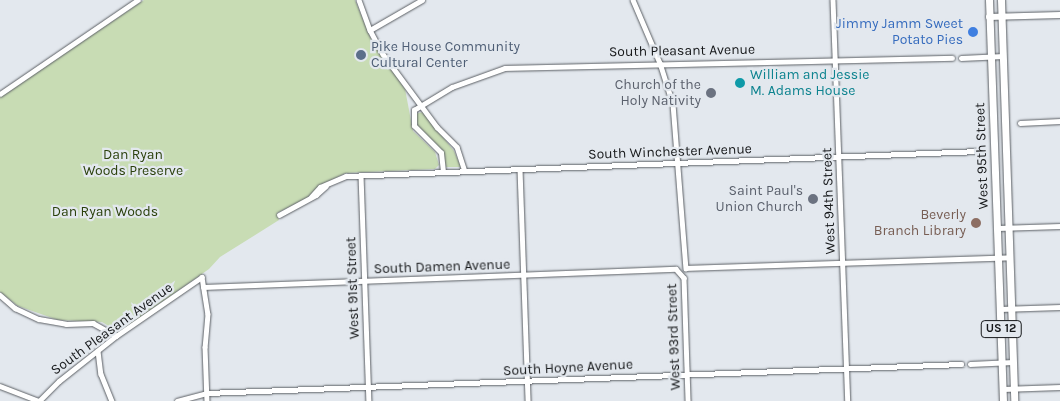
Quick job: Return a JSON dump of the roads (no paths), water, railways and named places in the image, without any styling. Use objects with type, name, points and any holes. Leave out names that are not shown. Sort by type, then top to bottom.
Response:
[{"type":"main road","name":"West 95th Street","points":[[988,0],[1003,401]]},
{"type":"main road","name":"West 95th Street","points":[[1001,0],[1014,401]]},
{"type":"street","points":[[0,94],[138,0]]},
{"type":"street","points":[[359,0],[370,30],[421,104],[457,147],[465,171]]},
{"type":"street","points":[[370,30],[422,0]]},
{"type":"street","name":"West 93rd Street","points":[[634,0],[660,62],[673,104],[680,163],[683,261],[686,268],[843,262]]},
{"type":"street","name":"West 94th Street","points":[[833,0],[848,401]]},
{"type":"street","points":[[989,17],[1060,15]]},
{"type":"street","points":[[961,58],[1003,56]]},
{"type":"street","name":"South Pleasant Avenue","points":[[421,104],[452,86],[505,68],[660,62],[952,58]]},
{"type":"street","points":[[421,104],[412,113],[414,126],[440,153],[443,172]]},
{"type":"street","points":[[1020,123],[1060,121]]},
{"type":"street","name":"South Winchester Avenue","points":[[361,175],[980,151]]},
{"type":"street","points":[[520,169],[528,401]]},
{"type":"street","points":[[279,215],[311,197],[327,184],[346,176],[361,175]]},
{"type":"street","name":"West 91st Street","points":[[361,175],[368,401]]},
{"type":"street","points":[[998,228],[1060,226]]},
{"type":"street","points":[[843,262],[1010,257]]},
{"type":"street","name":"South Damen Avenue","points":[[203,287],[674,269],[680,272]]},
{"type":"street","name":"West 93rd Street","points":[[680,272],[684,278],[688,401]]},
{"type":"street","name":"South Pleasant Avenue","points":[[39,401],[59,381],[116,336],[202,277],[203,287]]},
{"type":"street","points":[[203,287],[208,314],[205,347],[207,401]]},
{"type":"street","points":[[0,295],[15,308],[39,319],[66,324],[93,323],[116,336]]},
{"type":"street","points":[[1000,309],[1060,307]]},
{"type":"street","points":[[98,351],[101,374],[112,401]]},
{"type":"street","points":[[970,364],[1013,362]]},
{"type":"street","name":"South Hoyne Avenue","points":[[177,401],[207,393],[961,364]]},
{"type":"street","points":[[0,386],[39,401]]},
{"type":"street","points":[[1003,389],[1060,387]]},
{"type":"place","name":"Jimmy Jamm Sweet Potato Pies","points":[[973,32]]},
{"type":"place","name":"Pike House Community Cultural Center","points":[[361,55]]},
{"type":"place","name":"William and Jessie M. Adams House","points":[[740,83]]},
{"type":"place","name":"Church of the Holy Nativity","points":[[711,93]]},
{"type":"place","name":"Saint Paul's Union Church","points":[[813,199]]},
{"type":"place","name":"Beverly Branch Library","points":[[976,223]]},
{"type":"park label","name":"Dan Ryan Woods Preserve","points":[[133,164]]},
{"type":"park label","name":"Dan Ryan Woods","points":[[105,212]]}]
